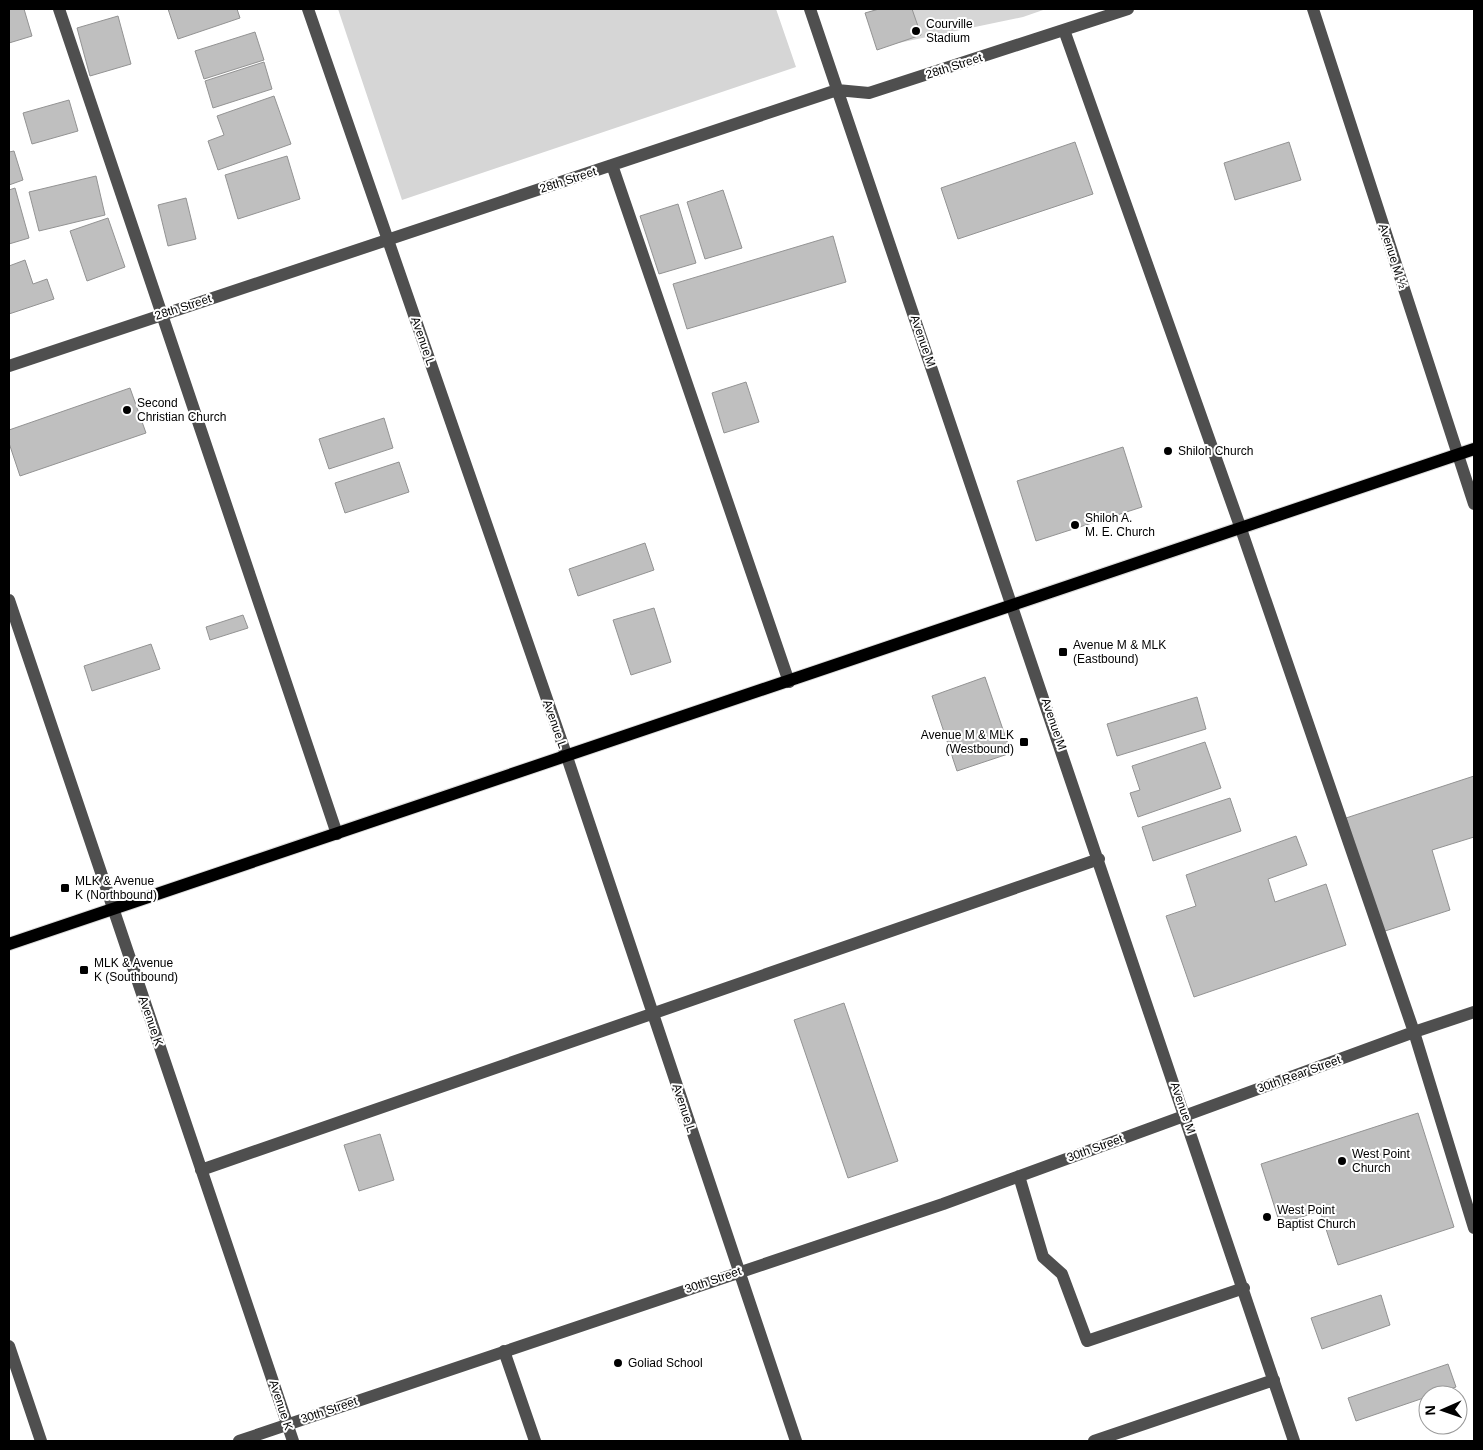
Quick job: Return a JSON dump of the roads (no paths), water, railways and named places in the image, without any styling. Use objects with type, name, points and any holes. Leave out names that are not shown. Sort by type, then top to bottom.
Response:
[{"type":"main road","points":[[9,944],[1474,449]]},
{"type":"street","points":[[59,9],[337,834]]},
{"type":"street","name":"Avenue L","points":[[308,9],[567,757],[796,1441]]},
{"type":"street","name":"Avenue M","points":[[810,9],[1244,1288],[1294,1441]]},
{"type":"street","name":"28th Street","points":[[9,366],[837,90],[869,93],[1128,9]]},
{"type":"street","name":"Avenue M ½","points":[[1313,9],[1474,504]]},
{"type":"street","points":[[1064,30],[1241,529],[1414,1032],[1474,1228]]},
{"type":"street","points":[[612,164],[789,682]]},
{"type":"street","name":"Avenue K","points":[[9,600],[293,1441]]},
{"type":"street","points":[[201,1170],[1099,859]]},
{"type":"street","points":[[1414,1032],[1474,1012]]},
{"type":"street","name":"30th Rear Street","points":[[1185,1115],[1414,1032]]},
{"type":"street","name":"30th Street","points":[[239,1441],[739,1271],[943,1204],[1185,1115]]},
{"type":"street","points":[[1019,1176],[1044,1257],[1062,1274],[1087,1341],[1244,1288]]},
{"type":"street","points":[[9,1346],[41,1441]]},
{"type":"street","points":[[504,1351],[535,1441]]},
{"type":"street","points":[[1094,1441],[1274,1380]]},
{"type":"place","name":"Courville Stadium","points":[[916,31]]},
{"type":"place","name":"Second Christian Church","points":[[127,410]]},
{"type":"place","name":"Shiloh Church","points":[[1168,451]]},
{"type":"place","name":"Shiloh A. M. E. Church","points":[[1075,525]]},
{"type":"place","name":"Avenue M & MLK (Eastbound)","points":[[1063,652]]},
{"type":"place","name":"Avenue M & MLK (Westbound)","points":[[1024,742]]},
{"type":"place","name":"MLK & Avenue K (Northbound)","points":[[65,888]]},
{"type":"place","name":"MLK & Avenue K (Southbound)","points":[[84,970]]},
{"type":"place","name":"West Point Church","points":[[1342,1161]]},
{"type":"place","name":"West Point Baptist Church","points":[[1267,1217]]},
{"type":"place","name":"Goliad School","points":[[618,1363]]}]
